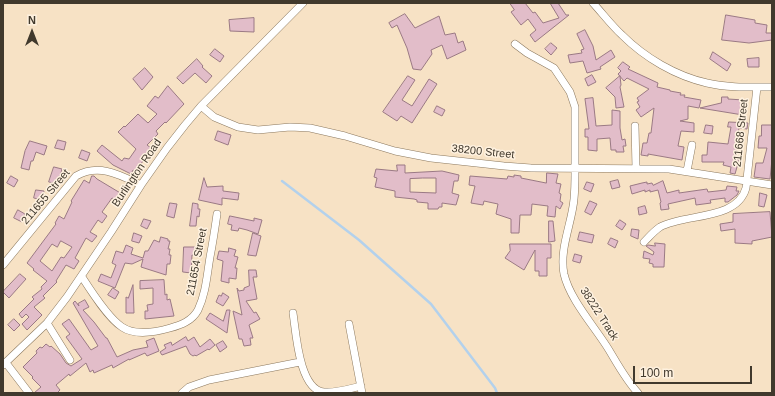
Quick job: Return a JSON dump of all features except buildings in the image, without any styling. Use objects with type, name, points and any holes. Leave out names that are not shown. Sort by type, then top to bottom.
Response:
[{"type":"street","name":"Burlington Road","points":[[4,364],[46,323],[82,277],[166,148],[201,106],[303,3]]},
{"type":"street","points":[[593,3],[632,45],[650,58],[676,72],[707,83],[732,86],[772,87]]},
{"type":"street","name":"38222 Track","points":[[515,44],[527,53],[554,68],[574,99],[575,197],[563,259],[564,275],[578,304],[593,325],[622,373],[638,393]]},
{"type":"street","name":"211668 Street","points":[[644,242],[659,228],[696,216],[720,211],[733,206],[741,200],[747,181],[757,87]]},
{"type":"street","name":"38200 Street","points":[[201,106],[214,117],[248,130],[290,127],[310,128],[345,136],[395,151],[431,158],[531,168],[636,168],[687,171],[772,185]]},
{"type":"street","points":[[635,126],[636,168]]},
{"type":"street","points":[[687,171],[692,145]]},
{"type":"street","name":"211655 Street","points":[[3,265],[76,176],[86,172],[101,170],[112,172],[141,185]]},
{"type":"street","name":"211654 Street","points":[[82,277],[105,309],[122,327],[128,330],[141,332],[168,329],[180,324],[193,317],[202,299],[208,276],[217,214]]},
{"type":"street","points":[[293,313],[300,362],[310,384],[322,392],[362,390],[349,324]]},
{"type":"street","points":[[46,323],[70,360]]},
{"type":"street","points":[[182,393],[189,387],[209,380],[300,362]]},
{"type":"street","points":[[4,364],[29,393]]},
{"type":"waterway","points":[[282,181],[359,240],[431,304],[495,388],[497,393]]}]
